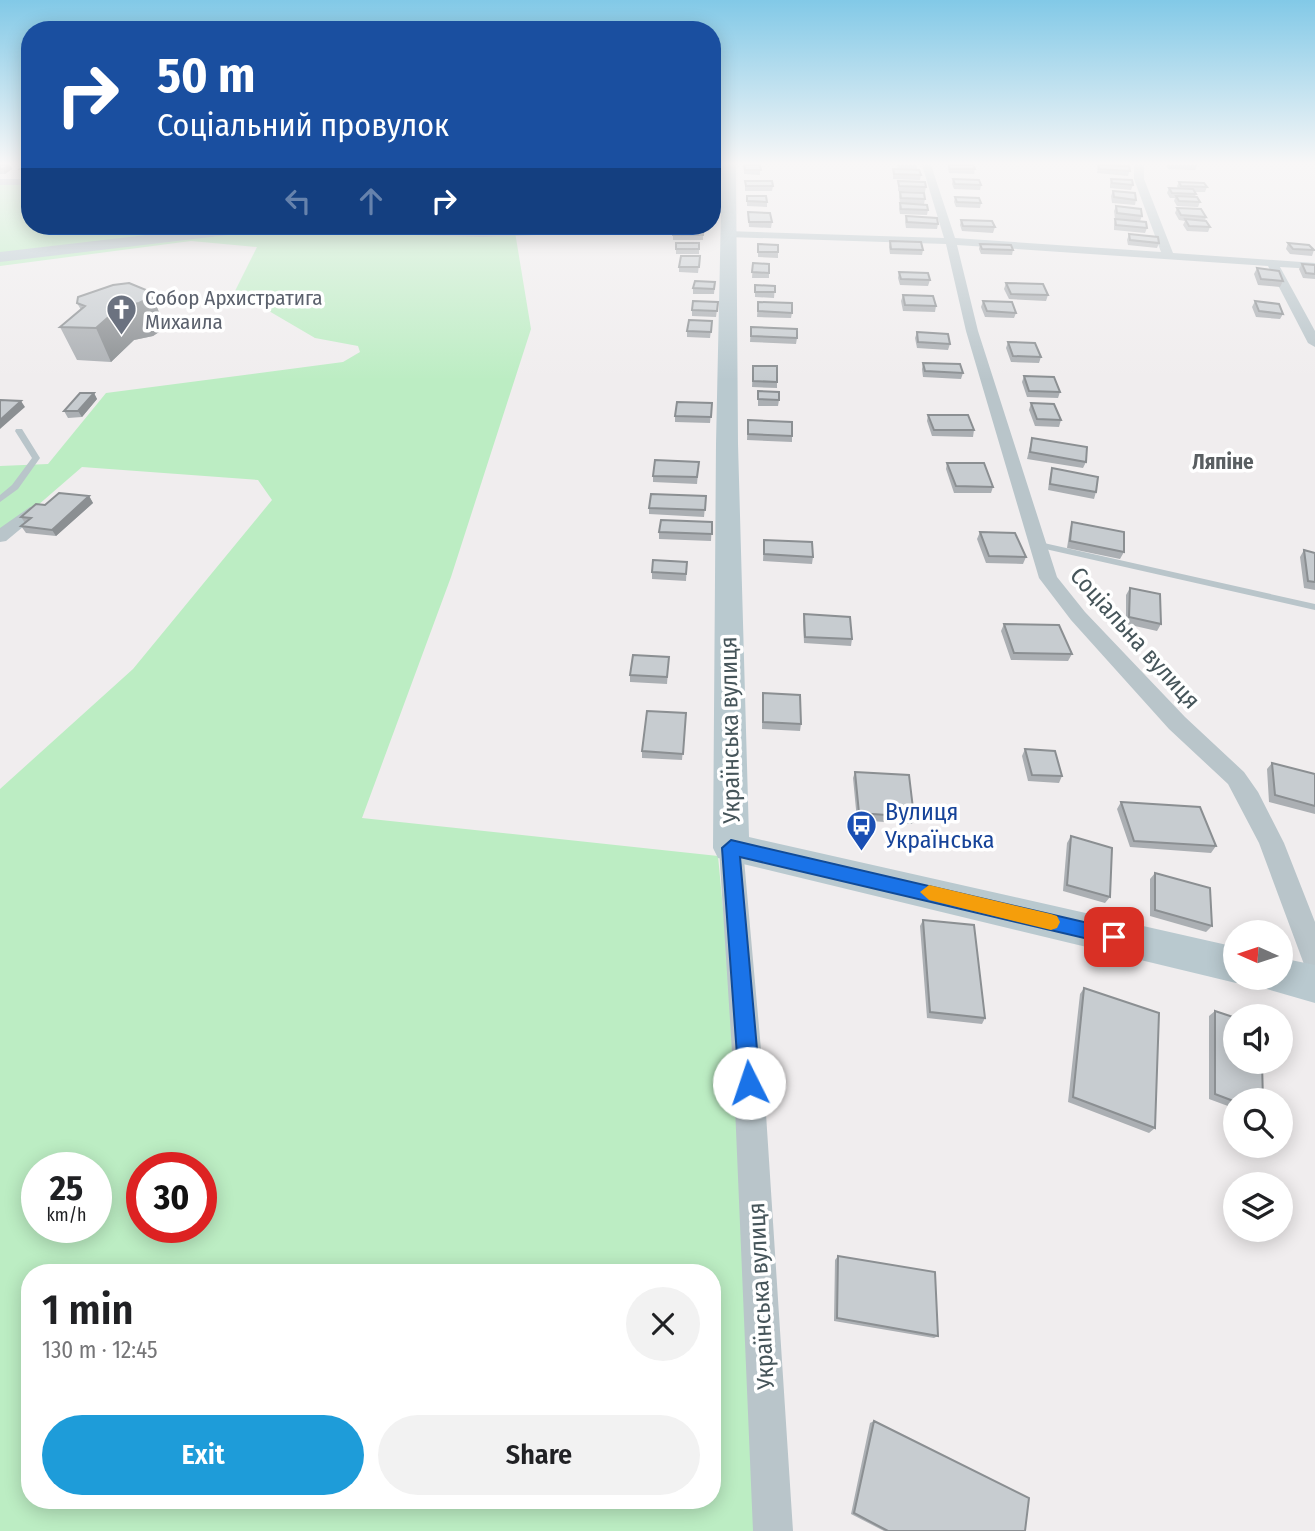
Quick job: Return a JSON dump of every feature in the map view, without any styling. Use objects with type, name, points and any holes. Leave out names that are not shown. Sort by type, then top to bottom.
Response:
[{"type":"street","points":[[0,257],[158,236]]},
{"type":"street","name":"Українська вулиця","points":[[722,236],[731,848],[749,1083],[774,1531]]},
{"type":"street","points":[[881,236],[1315,267]]},
{"type":"street","name":"Соціальна вулиця","points":[[950,236],[971,331],[1035,544],[1048,578],[1060,595],[1177,723],[1236,779],[1249,797],[1279,860],[1315,958]]},
{"type":"street","points":[[1161,236],[1168,255]]},
{"type":"street","points":[[1272,263],[1315,343]]},
{"type":"street","points":[[0,537],[30,512]]},
{"type":"street","points":[[731,848],[1223,962]]},
{"type":"street","points":[[1293,979],[1315,984]]},
{"type":"lane","points":[[0,499],[15,487],[36,458],[19,431]]},
{"type":"lane","points":[[1035,544],[1315,607]]},
{"type":"green space","points":[[0,236],[516,236],[531,329],[451,577],[362,818],[718,856],[742,1110],[760,1531],[0,1531],[0,789],[133,669],[272,500],[258,480],[82,467],[0,538],[0,466],[48,464],[106,393],[343,362],[360,352],[358,346],[315,338],[235,291],[257,247],[191,241],[0,266]]},
{"type":"building","points":[[1129,236],[1153,236],[1158,237],[1159,243],[1130,240]]},
{"type":"building","points":[[890,241],[921,242],[923,250],[891,249]]},
{"type":"building","points":[[676,243],[699,243],[699,249],[676,249]]},
{"type":"building","points":[[1288,243],[1309,245],[1314,250],[1293,249]]},
{"type":"building","points":[[758,244],[778,245],[778,252],[758,252]]},
{"type":"building","points":[[980,244],[1011,245],[1013,250],[982,249]]},
{"type":"building","points":[[681,256],[700,256],[699,267],[679,267]]},
{"type":"building","points":[[753,263],[769,264],[769,273],[752,272]]},
{"type":"building","points":[[1302,264],[1315,265],[1315,274],[1306,273]]},
{"type":"building","points":[[1257,268],[1279,271],[1283,281],[1261,279]]},
{"type":"building","points":[[899,272],[928,273],[930,280],[901,279]]},
{"type":"building","points":[[695,281],[715,282],[714,289],[693,288]]},
{"type":"building","points":[[129,283],[151,292],[149,298],[120,307],[96,328],[60,327],[85,306],[77,303],[78,297],[113,285]]},
{"type":"building","points":[[1006,283],[1043,284],[1048,295],[1011,294]]},
{"type":"building","points":[[755,285],[775,286],[775,292],[755,292]]},
{"type":"building","points":[[903,295],[933,296],[936,306],[905,305]]},
{"type":"building","points":[[693,301],[718,302],[717,311],[692,310]]},
{"type":"building","points":[[983,301],[1012,302],[1016,313],[987,311]]},
{"type":"building","points":[[1255,301],[1279,304],[1283,314],[1259,311]]},
{"type":"building","points":[[758,302],[792,303],[792,313],[758,311]]},
{"type":"building","points":[[689,320],[712,321],[711,332],[687,331]]},
{"type":"building","points":[[751,327],[797,329],[797,338],[751,336]]},
{"type":"building","points":[[917,332],[948,334],[950,344],[918,342]]},
{"type":"building","points":[[1008,342],[1035,343],[1041,357],[1013,356]]},
{"type":"building","points":[[923,363],[960,364],[963,373],[925,371]]},
{"type":"building","points":[[753,366],[777,366],[777,382],[753,381]]},
{"type":"building","points":[[1024,376],[1054,377],[1060,392],[1029,391]]},
{"type":"building","points":[[758,391],[779,392],[779,400],[758,399]]},
{"type":"building","points":[[80,393],[94,393],[78,411],[64,411]]},
{"type":"building","points":[[0,400],[21,401],[0,420]]},
{"type":"building","points":[[677,402],[712,403],[711,417],[675,416]]},
{"type":"building","points":[[1031,403],[1054,404],[1061,420],[1037,419]]},
{"type":"building","points":[[928,415],[968,415],[974,430],[934,430]]},
{"type":"building","points":[[748,420],[792,422],[792,436],[748,434]]},
{"type":"building","points":[[1032,438],[1087,447],[1086,462],[1030,452]]},
{"type":"building","points":[[655,460],[699,462],[697,477],[653,476]]},
{"type":"building","points":[[947,463],[984,463],[993,487],[956,486]]},
{"type":"building","points":[[1052,468],[1098,477],[1096,492],[1050,484]]},
{"type":"building","points":[[59,493],[89,496],[52,530],[21,526],[31,518],[21,517],[36,504],[45,505]]},
{"type":"building","points":[[651,494],[706,496],[705,510],[649,508]]},
{"type":"building","points":[[661,520],[712,522],[712,534],[659,532]]},
{"type":"building","points":[[1072,522],[1124,532],[1124,552],[1070,541]]},
{"type":"building","points":[[980,532],[1015,533],[1026,557],[989,556]]},
{"type":"building","points":[[764,540],[812,542],[813,557],[764,554]]},
{"type":"building","points":[[1304,550],[1315,553],[1315,582],[1308,581]]},
{"type":"building","points":[[653,560],[687,562],[686,574],[652,572]]},
{"type":"building","points":[[1130,588],[1160,594],[1161,624],[1129,617]]},
{"type":"building","points":[[804,614],[850,617],[852,639],[805,637]]},
{"type":"building","points":[[1004,624],[1059,625],[1072,654],[1014,653]]},
{"type":"building","points":[[633,655],[669,657],[667,677],[630,675]]},
{"type":"building","points":[[763,693],[800,695],[801,724],[763,722]]},
{"type":"building","points":[[647,711],[686,713],[683,754],[642,751]]},
{"type":"building","points":[[1025,749],[1055,751],[1062,776],[1032,775]]},
{"type":"building","points":[[1272,763],[1315,774],[1315,806],[1275,795]]},
{"type":"building","points":[[855,772],[909,775],[914,817],[859,813]]},
{"type":"building","points":[[1121,802],[1200,807],[1216,846],[1134,841]]},
{"type":"building","points":[[1071,836],[1112,848],[1110,897],[1067,885]]},
{"type":"building","points":[[1155,873],[1210,888],[1212,926],[1155,910]]},
{"type":"building","points":[[923,920],[974,925],[985,1018],[930,1012]]},
{"type":"building","points":[[1084,988],[1159,1013],[1155,1128],[1073,1097]]},
{"type":"building","points":[[1215,1011],[1223,1014],[1223,1074],[1262,1074],[1263,1088],[1223,1088],[1223,1097],[1215,1094]]},
{"type":"building","points":[[838,1256],[935,1272],[938,1336],[837,1318]]},
{"type":"building","points":[[874,1421],[1029,1498],[1025,1531],[888,1531],[854,1513]]},
{"type":"slow traffic","points":[[929,892],[1051,922]]},
{"type":"place","name":"Собор Архистратига Михаила","points":[[122,337]]},
{"type":"place","name":"Вулиця Українська","points":[[862,853]]},
{"type":"district","name":"Ляпіне","points":[[1223,462]]},
{"type":"route","points":[[749,1083],[731,848],[860,875],[1114,937]]}]
